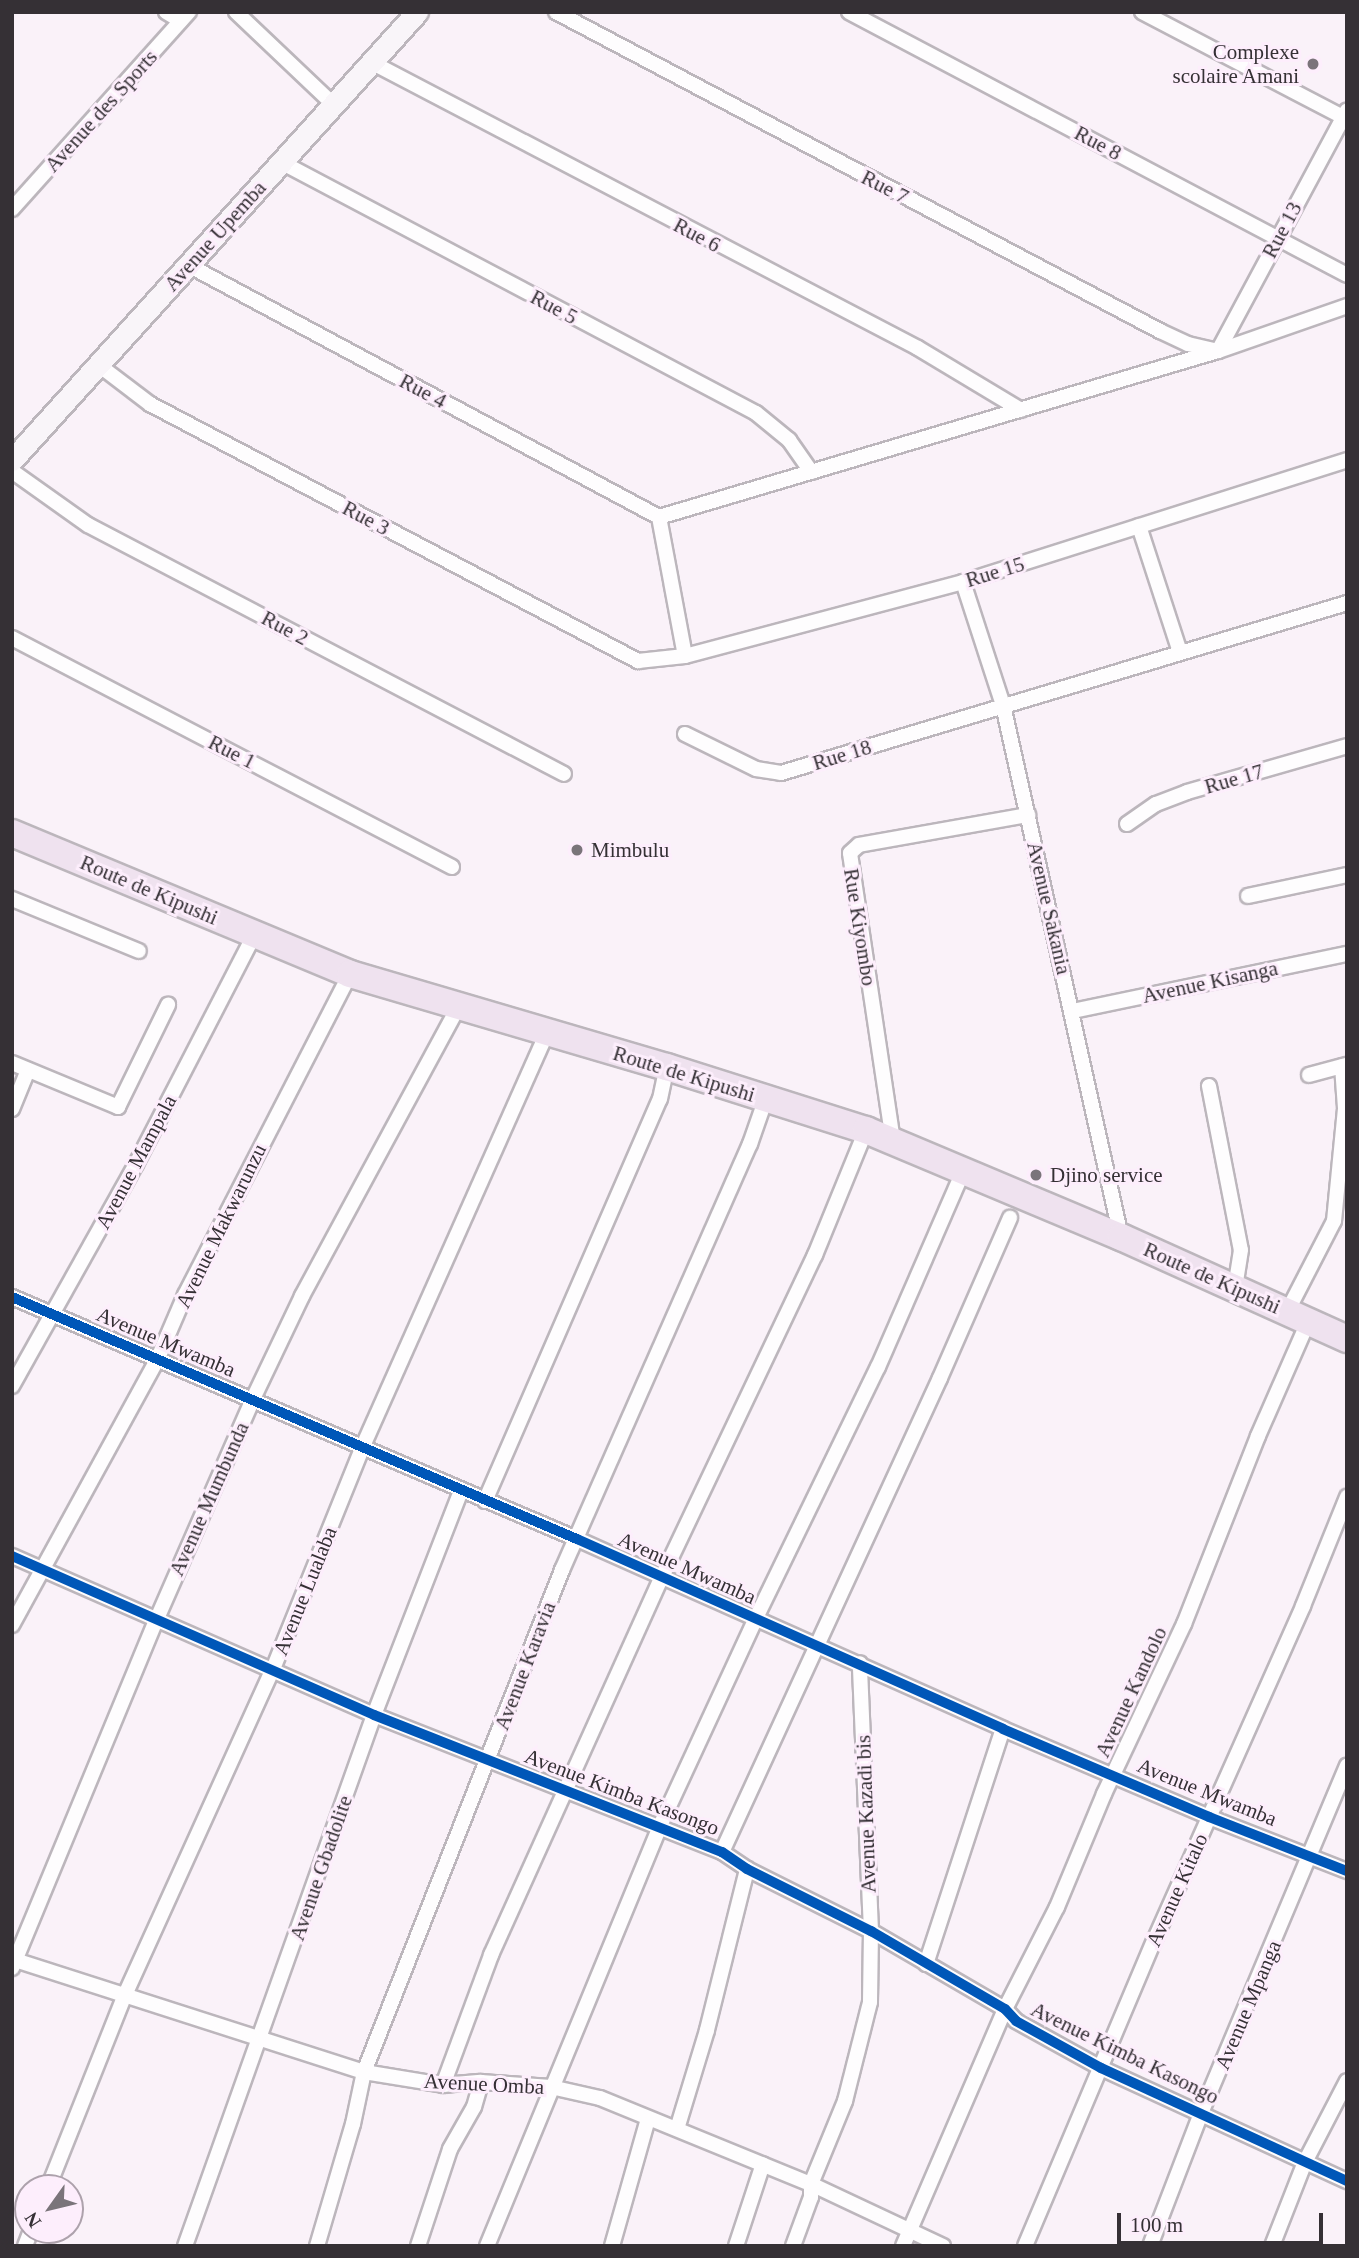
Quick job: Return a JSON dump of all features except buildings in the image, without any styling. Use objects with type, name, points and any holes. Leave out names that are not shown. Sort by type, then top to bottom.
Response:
[{"type":"highway","name":"Route de Kipushi","points":[[12,833],[350,974],[458,1008],[667,1067],[866,1130],[1121,1237],[1347,1339]]},
{"type":"street","points":[[166,12],[185,16]]},
{"type":"street","points":[[236,12],[333,104]]},
{"type":"street","name":"Avenue Upemba","points":[[12,460],[100,366],[417,12]]},
{"type":"street","name":"Rue 7","points":[[556,12],[1160,331],[1188,344],[1218,351]]},
{"type":"street","name":"Rue 8","points":[[849,12],[1347,275]]},
{"type":"street","points":[[1142,12],[1345,113]]},
{"type":"street","name":"Avenue des Sports","points":[[12,209],[185,16]]},
{"type":"street","name":"Rue 6","points":[[371,62],[918,348],[1021,410]]},
{"type":"street","name":"Rue 13","points":[[1218,351],[1345,113]]},
{"type":"street","name":"Rue 5","points":[[281,162],[756,413],[789,440],[811,471]]},
{"type":"street","name":"Rue 4","points":[[188,265],[659,517]]},
{"type":"street","points":[[685,656],[659,517],[1218,351],[1347,306]]},
{"type":"street","name":"Rue 3","points":[[100,366],[150,404],[638,661]]},
{"type":"street","name":"Rue 15","points":[[638,661],[685,656],[963,582],[1347,460]]},
{"type":"street","name":"Rue 2","points":[[12,471],[88,525],[564,774]]},
{"type":"street","points":[[1139,526],[1180,652]]},
{"type":"street","name":"Avenue Sakania","points":[[963,582],[1003,705],[1121,1237]]},
{"type":"street","name":"Rue 18","points":[[685,734],[757,769],[774,774],[1347,603]]},
{"type":"street","name":"Rue 1","points":[[12,638],[452,867]]},
{"type":"street","name":"Rue 17","points":[[1127,824],[1156,804],[1187,792],[1347,746]]},
{"type":"street","name":"Rue Kiyombo","points":[[893,1141],[850,853],[859,845],[1028,815]]},
{"type":"street","points":[[1248,897],[1347,875]]},
{"type":"street","points":[[12,899],[139,951]]},
{"type":"street","name":"Avenue Mampala","points":[[12,1386],[136,1164],[254,935]]},
{"type":"street","name":"Avenue Kisanga","points":[[1073,1011],[1347,954]]},
{"type":"street","name":"Avenue Makwarunzu","points":[[12,1625],[158,1357],[197,1270],[350,974]]},
{"type":"street","points":[[12,1063],[118,1107],[168,1005]]},
{"type":"street","name":"Avenue Mumbunda","points":[[13,1962],[252,1401],[302,1296],[458,1008]]},
{"type":"street","name":"Avenue Lualaba","points":[[54,2174],[124,1997],[273,1669],[363,1446],[547,1033]]},
{"type":"street","points":[[1309,1075],[1344,1066]]},
{"type":"street","name":"Avenue Kandolo","points":[[902,2246],[1005,2009],[1058,1908],[1114,1775],[1184,1624],[1258,1436],[1298,1316],[1334,1221],[1345,1108],[1344,1066]]},
{"type":"street","points":[[485,1501],[660,1099],[667,1067]]},
{"type":"street","points":[[12,1109],[28,1070]]},
{"type":"street","points":[[1209,1086],[1241,1250],[1235,1288]]},
{"type":"street","name":"Avenue Karavia","points":[[317,2246],[353,2124],[364,2072],[577,1539],[750,1144],[766,1098]]},
{"type":"street","points":[[443,2085],[491,1955],[661,1579],[815,1255],[866,1130]]},
{"type":"street","points":[[486,2246],[659,1828],[755,1620],[878,1367],[964,1169]]},
{"type":"street","points":[[722,1852],[815,1644],[940,1378],[976,1288],[1010,1218]]},
{"type":"street","name":"Avenue Mwamba","points":[[12,1297],[158,1357],[252,1401],[577,1539],[661,1579],[860,1663],[1003,1729],[1209,1817],[1347,1871]]},
{"type":"street","name":"Avenue Gbadolite","points":[[185,2246],[374,1715],[461,1491]]},
{"type":"street","name":"Avenue Kitalo","points":[[1025,2246],[1209,1817],[1303,1606],[1347,1497]]},
{"type":"street","name":"Avenue Kimba Kasongo","points":[[12,1556],[374,1715],[722,1852],[747,1869],[815,1900],[871,1931],[1005,2009],[1016,2021],[1101,2068],[1347,2181]]},
{"type":"street","name":"Avenue Kazadi bis","points":[[793,2246],[811,2197],[811,2184],[845,2101],[870,2002],[871,1931],[860,1663]]},
{"type":"street","points":[[926,1964],[1003,1729]]},
{"type":"street","name":"Avenue Mpanga","points":[[1150,2246],[1201,2113],[1347,1765]]},
{"type":"street","points":[[677,2129],[707,2030],[747,1869]]},
{"type":"street","name":"Avenue Omba","points":[[13,1962],[364,2072],[443,2085],[481,2082],[551,2087],[600,2098],[811,2184],[943,2246]]},
{"type":"street","points":[[1272,2246],[1305,2162],[1347,2081]]},
{"type":"street","points":[[418,2246],[450,2149],[474,2107],[481,2082]]},
{"type":"street","points":[[612,2246],[648,2119]]},
{"type":"street","points":[[736,2246],[763,2164]]},
{"type":"cycle path","points":[[12,1297],[577,1539],[1003,1729],[1209,1817],[1347,1871]]},
{"type":"cycle path","points":[[12,1556],[374,1715],[722,1852],[747,1869],[871,1931],[1005,2009],[1016,2021],[1101,2068],[1347,2181]]},
{"type":"place","name":"Complexe scolaire Amani","points":[[1313,64]]},
{"type":"place","name":"Mimbulu","points":[[577,850]]},
{"type":"place","name":"Djino service","points":[[1036,1175]]}]
